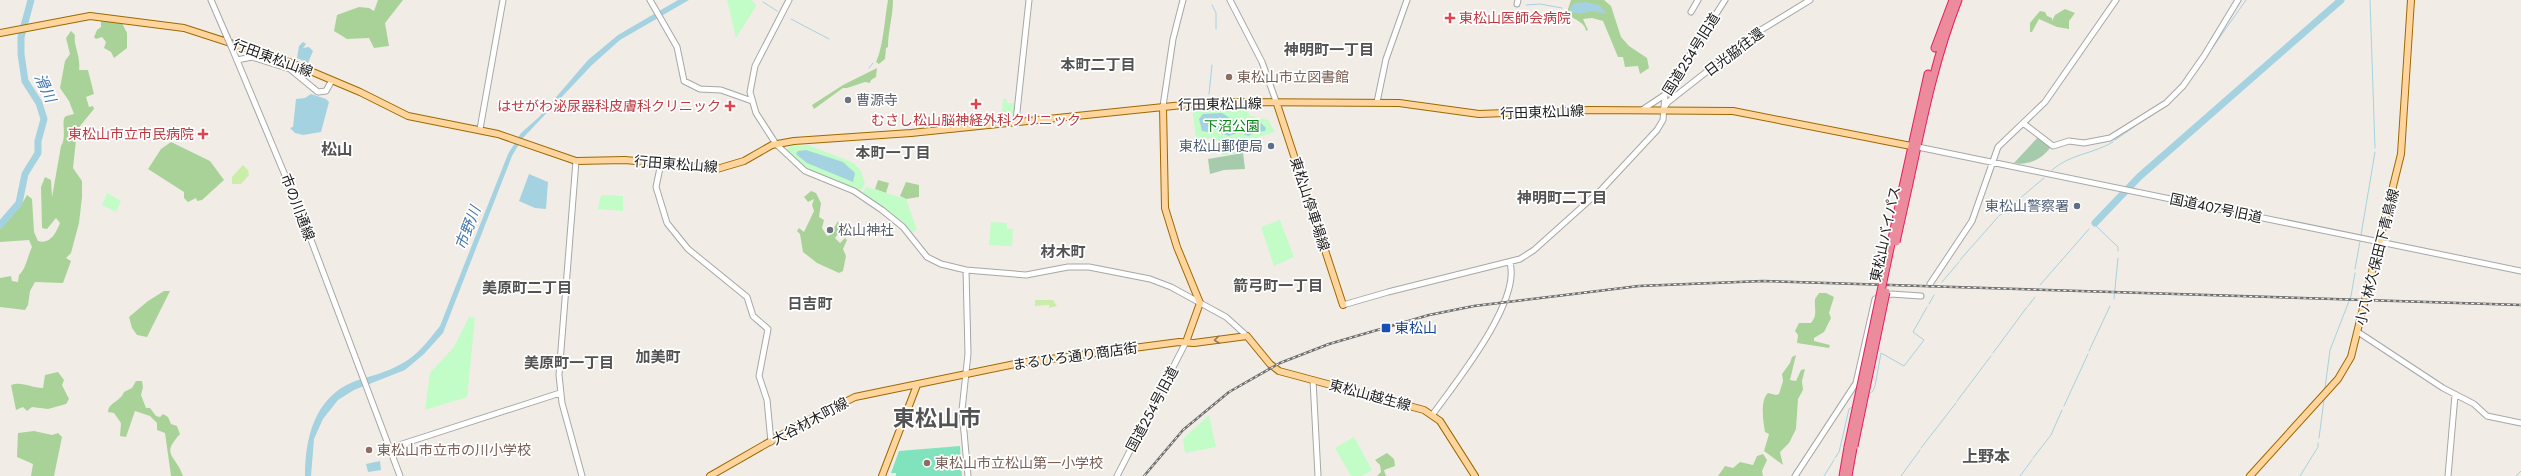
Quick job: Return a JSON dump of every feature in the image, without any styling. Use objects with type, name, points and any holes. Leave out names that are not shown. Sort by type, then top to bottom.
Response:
[{"type":"highway","name":"東松山バイパス","points":[[1848,476],[1851,448],[1936,46],[1953,0]]},
{"type":"highway","name":"東松山バイパス","points":[[1914,146],[1939,50],[1958,0]]},
{"type":"highway","name":"東松山バイパス","points":[[1842,476],[1851,448]]},
{"type":"main road","name":"小八林久保田下青鳥線","points":[[2250,476],[2341,375],[2348,364],[2358,332],[2402,154],[2406,114],[2411,0]]},
{"type":"main road","name":"行田東松山線","points":[[0,33],[96,16],[172,26],[254,50],[332,80],[408,116],[480,130],[506,137],[534,148],[576,161],[661,163],[722,168],[744,161],[776,144],[911,133],[1016,120],[1212,102],[1277,104],[1377,102],[1412,104],[1479,114],[1642,110],[1751,113],[1914,146]]},
{"type":"main road","name":"東松山停車場線","points":[[1277,104],[1343,305]]},
{"type":"main road","points":[[1163,106],[1165,208],[1177,247],[1200,303],[1186,342]]},
{"type":"main road","name":"東松山越生線","points":[[1247,336],[1276,369],[1424,410],[1433,414]]},
{"type":"main road","name":"まるひろ通り商店街","points":[[917,385],[1034,361],[1247,336]]},
{"type":"main road","points":[[882,476],[917,385]]},
{"type":"main road","name":"大谷材木町線","points":[[710,476],[844,401],[917,385]]},
{"type":"main road","points":[[1433,414],[1440,421],[1475,476]]},
{"type":"street","name":"市の川通線","points":[[211,0],[297,203],[390,448]]},
{"type":"street","points":[[480,130],[503,0]]},
{"type":"street","points":[[789,0],[753,70],[750,88],[756,113],[776,144],[805,171],[849,189],[882,210],[902,227],[930,259],[966,270],[1026,275],[1068,267],[1089,267],[1158,281],[1232,321],[1247,336]]},
{"type":"street","points":[[1016,120],[1029,0]]},
{"type":"street","points":[[1163,106],[1173,39],[1183,0]]},
{"type":"street","points":[[1230,0],[1264,66],[1277,104]]},
{"type":"street","points":[[1377,102],[1386,59],[1406,0]]},
{"type":"street","points":[[1691,12],[1698,0]]},
{"type":"street","name":"国道254号旧道","points":[[1663,110],[1663,96],[1725,0]]},
{"type":"street","name":"日光脇往還","points":[[1663,110],[1668,102],[1749,39],[1810,0]]},
{"type":"street","points":[[1930,284],[1972,221],[1981,200],[1998,147],[2049,97],[2116,0]]},
{"type":"street","points":[[2023,123],[2052,146],[2069,141],[2089,143],[2117,135],[2166,103],[2178,91],[2215,40],[2238,0]]},
{"type":"street","points":[[651,1],[677,47],[684,81],[700,89],[721,90],[752,101]]},
{"type":"street","points":[[237,60],[252,57],[290,69],[318,92],[326,91],[332,80]]},
{"type":"street","points":[[1642,110],[1663,96]]},
{"type":"street","points":[[1343,305],[1388,292],[1510,263],[1534,250],[1611,180],[1661,125],[1663,110]]},
{"type":"street","name":"国道407号旧道","points":[[1914,146],[2521,271]]},
{"type":"street","points":[[576,161],[559,357],[560,393],[582,476]]},
{"type":"street","points":[[661,163],[656,187],[667,223],[688,249],[747,297],[753,316],[768,329],[759,376],[767,400],[771,442]]},
{"type":"street","points":[[1433,414],[1494,326],[1512,278],[1510,263]]},
{"type":"street","points":[[966,270],[968,354],[962,410],[968,476]]},
{"type":"street","points":[[1795,476],[1856,383],[1875,299],[1890,294],[1921,296]]},
{"type":"street","points":[[2358,332],[2455,395],[2474,404],[2487,416],[2521,423]]},
{"type":"street","name":"国道254号旧道","points":[[1117,476],[1186,342]]},
{"type":"street","points":[[1313,380],[1318,476]]},
{"type":"street","points":[[400,476],[390,448],[560,393]]},
{"type":"street","points":[[2448,476],[2455,395]]},
{"type":"green space","points":[[378,0],[403,0],[385,23],[389,46],[374,48],[369,38],[347,39],[334,31],[337,15],[359,7],[369,8],[374,11]]},
{"type":"green space","points":[[727,0],[751,0],[756,6],[736,38]]},
{"type":"green space","points":[[888,0],[893,0],[888,47],[886,48],[885,59],[879,64],[876,62],[882,41]]},
{"type":"green space","points":[[1571,0],[1604,0],[1611,6],[1621,37],[1629,46],[1647,58],[1649,68],[1640,74],[1638,66],[1625,67],[1623,57],[1618,57],[1603,21],[1592,18],[1583,19],[1588,30],[1586,31],[1581,23],[1567,12]]},
{"type":"green space","points":[[2065,9],[2075,13],[2069,21],[2069,29],[2057,27],[2039,19],[2032,32],[2030,32],[2030,23],[2040,11],[2045,12],[2047,16],[2052,18],[2052,21],[2055,15]]},
{"type":"green space","points":[[101,20],[122,23],[127,33],[127,48],[114,58],[111,52],[104,48],[106,42],[102,37],[96,39],[94,37],[97,30],[101,27]]},
{"type":"green space","points":[[71,31],[75,35],[79,70],[88,70],[94,94],[86,97],[89,107],[93,106],[94,109],[80,126],[76,140],[73,168],[82,181],[82,197],[79,223],[71,253],[66,258],[71,261],[63,283],[35,282],[30,291],[28,305],[25,310],[0,307],[0,278],[11,276],[12,281],[18,282],[19,275],[22,272],[32,247],[29,240],[0,242],[0,229],[20,207],[27,195],[32,199],[34,232],[38,241],[42,242],[49,240],[57,231],[60,223],[56,218],[47,229],[42,228],[41,187],[45,177],[51,180],[52,197],[61,146],[64,138],[64,119],[66,116],[74,114],[69,101],[60,88],[65,61],[70,54],[66,38]]},
{"type":"green space","points":[[877,68],[876,77],[871,80],[870,83],[865,82],[843,88],[814,109],[812,105],[843,85]]},
{"type":"green space","points":[[1003,99],[1007,99],[1007,103],[1014,103],[1015,113],[1002,114]]},
{"type":"green space","name":"下沼公園","points":[[1192,105],[1245,106],[1250,116],[1268,120],[1275,132],[1255,138],[1243,153],[1222,155],[1221,142],[1209,138],[1196,140]]},
{"type":"green space","points":[[2039,136],[2050,148],[2047,152],[2034,161],[2019,164],[2014,163]]},
{"type":"green space","points":[[171,142],[210,161],[224,180],[202,200],[197,201],[196,198],[188,202],[184,198],[184,192],[148,169],[161,149]]},
{"type":"green space","points":[[808,145],[854,163],[861,171],[865,184],[860,192],[806,169],[785,152],[790,146]]},
{"type":"green space","points":[[1243,153],[1245,169],[1224,170],[1210,174],[1208,159]]},
{"type":"green space","points":[[243,165],[248,170],[249,175],[241,184],[232,184],[232,177]]},
{"type":"green space","points":[[878,180],[889,183],[886,193],[875,189]]},
{"type":"green space","points":[[906,182],[919,185],[919,197],[906,199],[900,196]]},
{"type":"green space","points":[[866,187],[906,199],[917,230],[910,233],[893,215],[862,194]]},
{"type":"green space","points":[[811,191],[816,193],[821,203],[819,217],[824,220],[822,228],[827,236],[830,235],[838,221],[839,225],[844,223],[851,229],[849,231],[847,229],[843,236],[838,234],[835,238],[840,243],[845,238],[847,240],[843,249],[846,256],[843,271],[839,273],[817,263],[803,252],[800,234],[797,231],[799,228],[804,232],[814,211],[812,205],[814,199],[808,202],[804,197]]},
{"type":"green space","points":[[107,193],[121,201],[116,212],[102,205]]},
{"type":"green space","points":[[601,195],[623,196],[623,211],[598,209]]},
{"type":"green space","points":[[1280,220],[1294,257],[1274,266],[1261,227]]},
{"type":"green space","points":[[991,222],[1007,223],[1007,229],[1013,229],[1012,246],[989,245]]},
{"type":"green space","points":[[164,291],[170,291],[147,337],[137,335],[132,328],[129,317],[148,301]]},
{"type":"green space","points":[[1819,293],[1826,293],[1834,297],[1829,313],[1831,318],[1824,332],[1814,338],[1814,341],[1830,345],[1829,348],[1797,343],[1798,335],[1795,331],[1799,323],[1811,323],[1813,320],[1815,315],[1815,299]]},
{"type":"green space","points":[[1035,300],[1053,300],[1057,306],[1049,308],[1049,305],[1035,306]]},
{"type":"green space","points":[[469,317],[475,318],[467,397],[425,410],[430,373],[454,347]]},
{"type":"green space","points":[[1796,355],[1790,380],[1796,381],[1801,370],[1805,369],[1802,381],[1803,390],[1798,399],[1796,429],[1789,443],[1780,452],[1783,465],[1764,451],[1769,434],[1765,432],[1763,406],[1765,396],[1768,393],[1776,395],[1779,394],[1783,381],[1782,374],[1790,363],[1792,357]]},
{"type":"green space","points":[[58,372],[64,380],[62,385],[69,399],[66,404],[48,409],[32,407],[27,411],[23,407],[16,410],[11,385],[23,384],[43,388],[45,375]]},
{"type":"green space","points":[[136,381],[142,381],[143,387],[141,395],[146,408],[150,408],[156,416],[160,417],[163,414],[168,417],[171,424],[177,426],[180,434],[174,441],[170,451],[183,476],[171,476],[165,433],[157,430],[157,423],[150,416],[135,411],[126,437],[120,436],[121,423],[114,413],[108,412],[110,406],[120,398],[124,392],[132,388]]},
{"type":"green space","points":[[1209,415],[1216,447],[1185,453],[1183,439]]},
{"type":"green space","points":[[34,431],[52,435],[58,433],[62,437],[54,476],[31,476],[33,464],[17,457],[18,433]]},
{"type":"green space","points":[[1354,437],[1372,470],[1362,476],[1351,476],[1335,448]]},
{"type":"green space","name":"東松山市立松山第一小学校","points":[[960,446],[962,476],[896,476],[896,473],[891,473],[899,451]]},
{"type":"green space","points":[[1387,453],[1394,459],[1395,466],[1384,470],[1386,476],[1377,476],[1381,472],[1380,465],[1375,460]]},
{"type":"green space","points":[[1763,454],[1767,460],[1762,471],[1763,476],[1718,476],[1725,466],[1733,468],[1740,462],[1753,465],[1757,456]]},
{"type":"water","points":[[678,0],[689,0],[620,40],[592,65],[522,139],[512,156],[443,333],[424,354],[405,370],[354,390],[338,400],[323,419],[314,439],[311,476],[305,476],[307,448],[314,421],[329,398],[340,389],[353,382],[389,370],[407,360],[422,347],[440,326],[508,154],[521,133],[539,117],[588,60],[618,35]]},
{"type":"water","points":[[1586,2],[1599,5],[1607,14],[1592,11],[1579,14],[1569,11],[1574,3]]},
{"type":"water","points":[[303,42],[306,44],[303,48],[309,47],[313,51],[308,63],[297,58],[299,46]]},
{"type":"water","points":[[311,94],[326,99],[329,102],[321,132],[303,135],[295,133],[290,128],[293,127],[296,99],[305,98]]},
{"type":"water","points":[[1222,113],[1241,125],[1261,123],[1266,128],[1265,131],[1256,132],[1248,136],[1239,132],[1229,136],[1218,132],[1217,124],[1212,123],[1209,126],[1209,132],[1202,131],[1199,119],[1203,114]]},
{"type":"water","points":[[806,150],[843,162],[855,173],[853,182],[807,163],[796,154],[798,151]]},
{"type":"water","points":[[529,174],[548,182],[546,209],[535,208],[519,201]]},
{"type":"water","points":[[380,461],[381,470],[368,472],[366,464]]},
{"type":"waterway","name":"滑川","points":[[0,225],[19,203],[25,174],[38,153],[38,141],[44,119],[39,103],[25,81],[21,54],[21,37],[31,0]]},
{"type":"waterway","points":[[2208,54],[2246,0]]},
{"type":"waterway","points":[[2095,223],[2139,177],[2341,0]]},
{"type":"waterway","points":[[2370,0],[2375,148]]},
{"type":"waterway","points":[[763,2],[777,11]]},
{"type":"waterway","points":[[1526,5],[1540,4],[1562,8]]},
{"type":"waterway","points":[[1212,5],[1216,13],[1216,29]]},
{"type":"waterway","points":[[791,19],[829,39]]},
{"type":"waterway","points":[[869,68],[873,63]]},
{"type":"waterway","points":[[1209,94],[1212,65]]},
{"type":"waterway","points":[[2170,102],[2182,91]]},
{"type":"waterway","points":[[2115,140],[2154,113]]},
{"type":"waterway","points":[[2052,170],[2074,157],[2113,142]]},
{"type":"waterway","points":[[2361,235],[2375,152]]},
{"type":"waterway","points":[[1999,216],[2044,178]]},
{"type":"waterway","points":[[1960,260],[1998,217]]},
{"type":"waterway","points":[[2094,224],[2118,247],[2118,251]]},
{"type":"waterway","points":[[2040,285],[2089,229]]},
{"type":"waterway","points":[[2355,269],[2360,241]]},
{"type":"waterway","points":[[2114,299],[2118,258]]},
{"type":"waterway","points":[[1942,282],[1959,262]]},
{"type":"waterway","points":[[2325,388],[2330,350],[2351,296],[2355,273]]},
{"type":"waterway","points":[[1929,304],[1934,295]]},
{"type":"waterway","points":[[2028,306],[2035,297]]},
{"type":"waterway","points":[[2089,351],[2110,306]]},
{"type":"waterway","points":[[1867,395],[1873,391],[1875,386],[1881,353],[1904,366],[1924,340],[1913,332],[1927,307]]},
{"type":"waterway","points":[[1993,353],[2027,307]]},
{"type":"waterway","points":[[2064,406],[2088,354]]},
{"type":"waterway","points":[[1957,401],[1991,356]]},
{"type":"waterway","points":[[2319,438],[2324,400]]},
{"type":"waterway","points":[[1921,448],[1956,403]]},
{"type":"waterway","points":[[1835,458],[1839,452],[1849,409],[1854,406]]},
{"type":"waterway","points":[[2033,458],[2051,435],[2062,410]]},
{"type":"waterway","points":[[2300,476],[2318,447],[2318,443]]},
{"type":"waterway","points":[[1901,476],[1920,450]]},
{"type":"waterway","points":[[1824,476],[1834,460]]},
{"type":"waterway","points":[[2020,476],[2032,460]]},
{"type":"waterway","points":[[2516,476],[2521,471]]},
{"type":"railway","points":[[1144,476],[1183,430],[1229,392],[1280,363],[1329,344],[1429,315],[1474,306],[1639,286],[1763,281],[2521,305]]},
{"type":"place","name":"東松山医師会病院","points":[[1450,18]]},
{"type":"place","name":"東松山市立図書館","points":[[1229,77]]},
{"type":"place","name":"曹源寺","points":[[848,100]]},
{"type":"place","name":"むさし松山脳神経外科クリニック","points":[[976,104]]},
{"type":"place","name":"はせがわ泌尿器科皮膚科クリニック","points":[[730,106]]},
{"type":"place","name":"東松山市立市民病院","points":[[203,134]]},
{"type":"place","name":"東松山郵便局","points":[[1271,146]]},
{"type":"place","name":"東松山警察署","points":[[2077,206]]},
{"type":"place","name":"松山神社","points":[[830,230]]},
{"type":"place","name":"東松山","points":[[1386,328]]},
{"type":"place","name":"東松山市立市の川小学校","points":[[369,450]]},
{"type":"place","name":"東松山市立松山第一小学校","points":[[927,463]]},
{"type":"district","name":"神明町一丁目","points":[[1329,50]]},
{"type":"district","name":"本町二丁目","points":[[1098,65]]},
{"type":"district","name":"松山","points":[[337,149]]},
{"type":"district","name":"本町一丁目","points":[[893,153]]},
{"type":"district","name":"神明町二丁目","points":[[1562,198]]},
{"type":"district","name":"材木町","points":[[1063,252]]},
{"type":"district","name":"箭弓町一丁目","points":[[1278,286]]},
{"type":"district","name":"美原町二丁目","points":[[527,288]]},
{"type":"district","name":"日吉町","points":[[810,304]]},
{"type":"district","name":"加美町","points":[[658,357]]},
{"type":"district","name":"美原町一丁目","points":[[569,363]]},
{"type":"district","name":"東松山市","points":[[937,418]]},
{"type":"district","name":"上野本","points":[[1986,456]]},
{"type":"water label","name":"市野川","points":[[468,228]]}]
